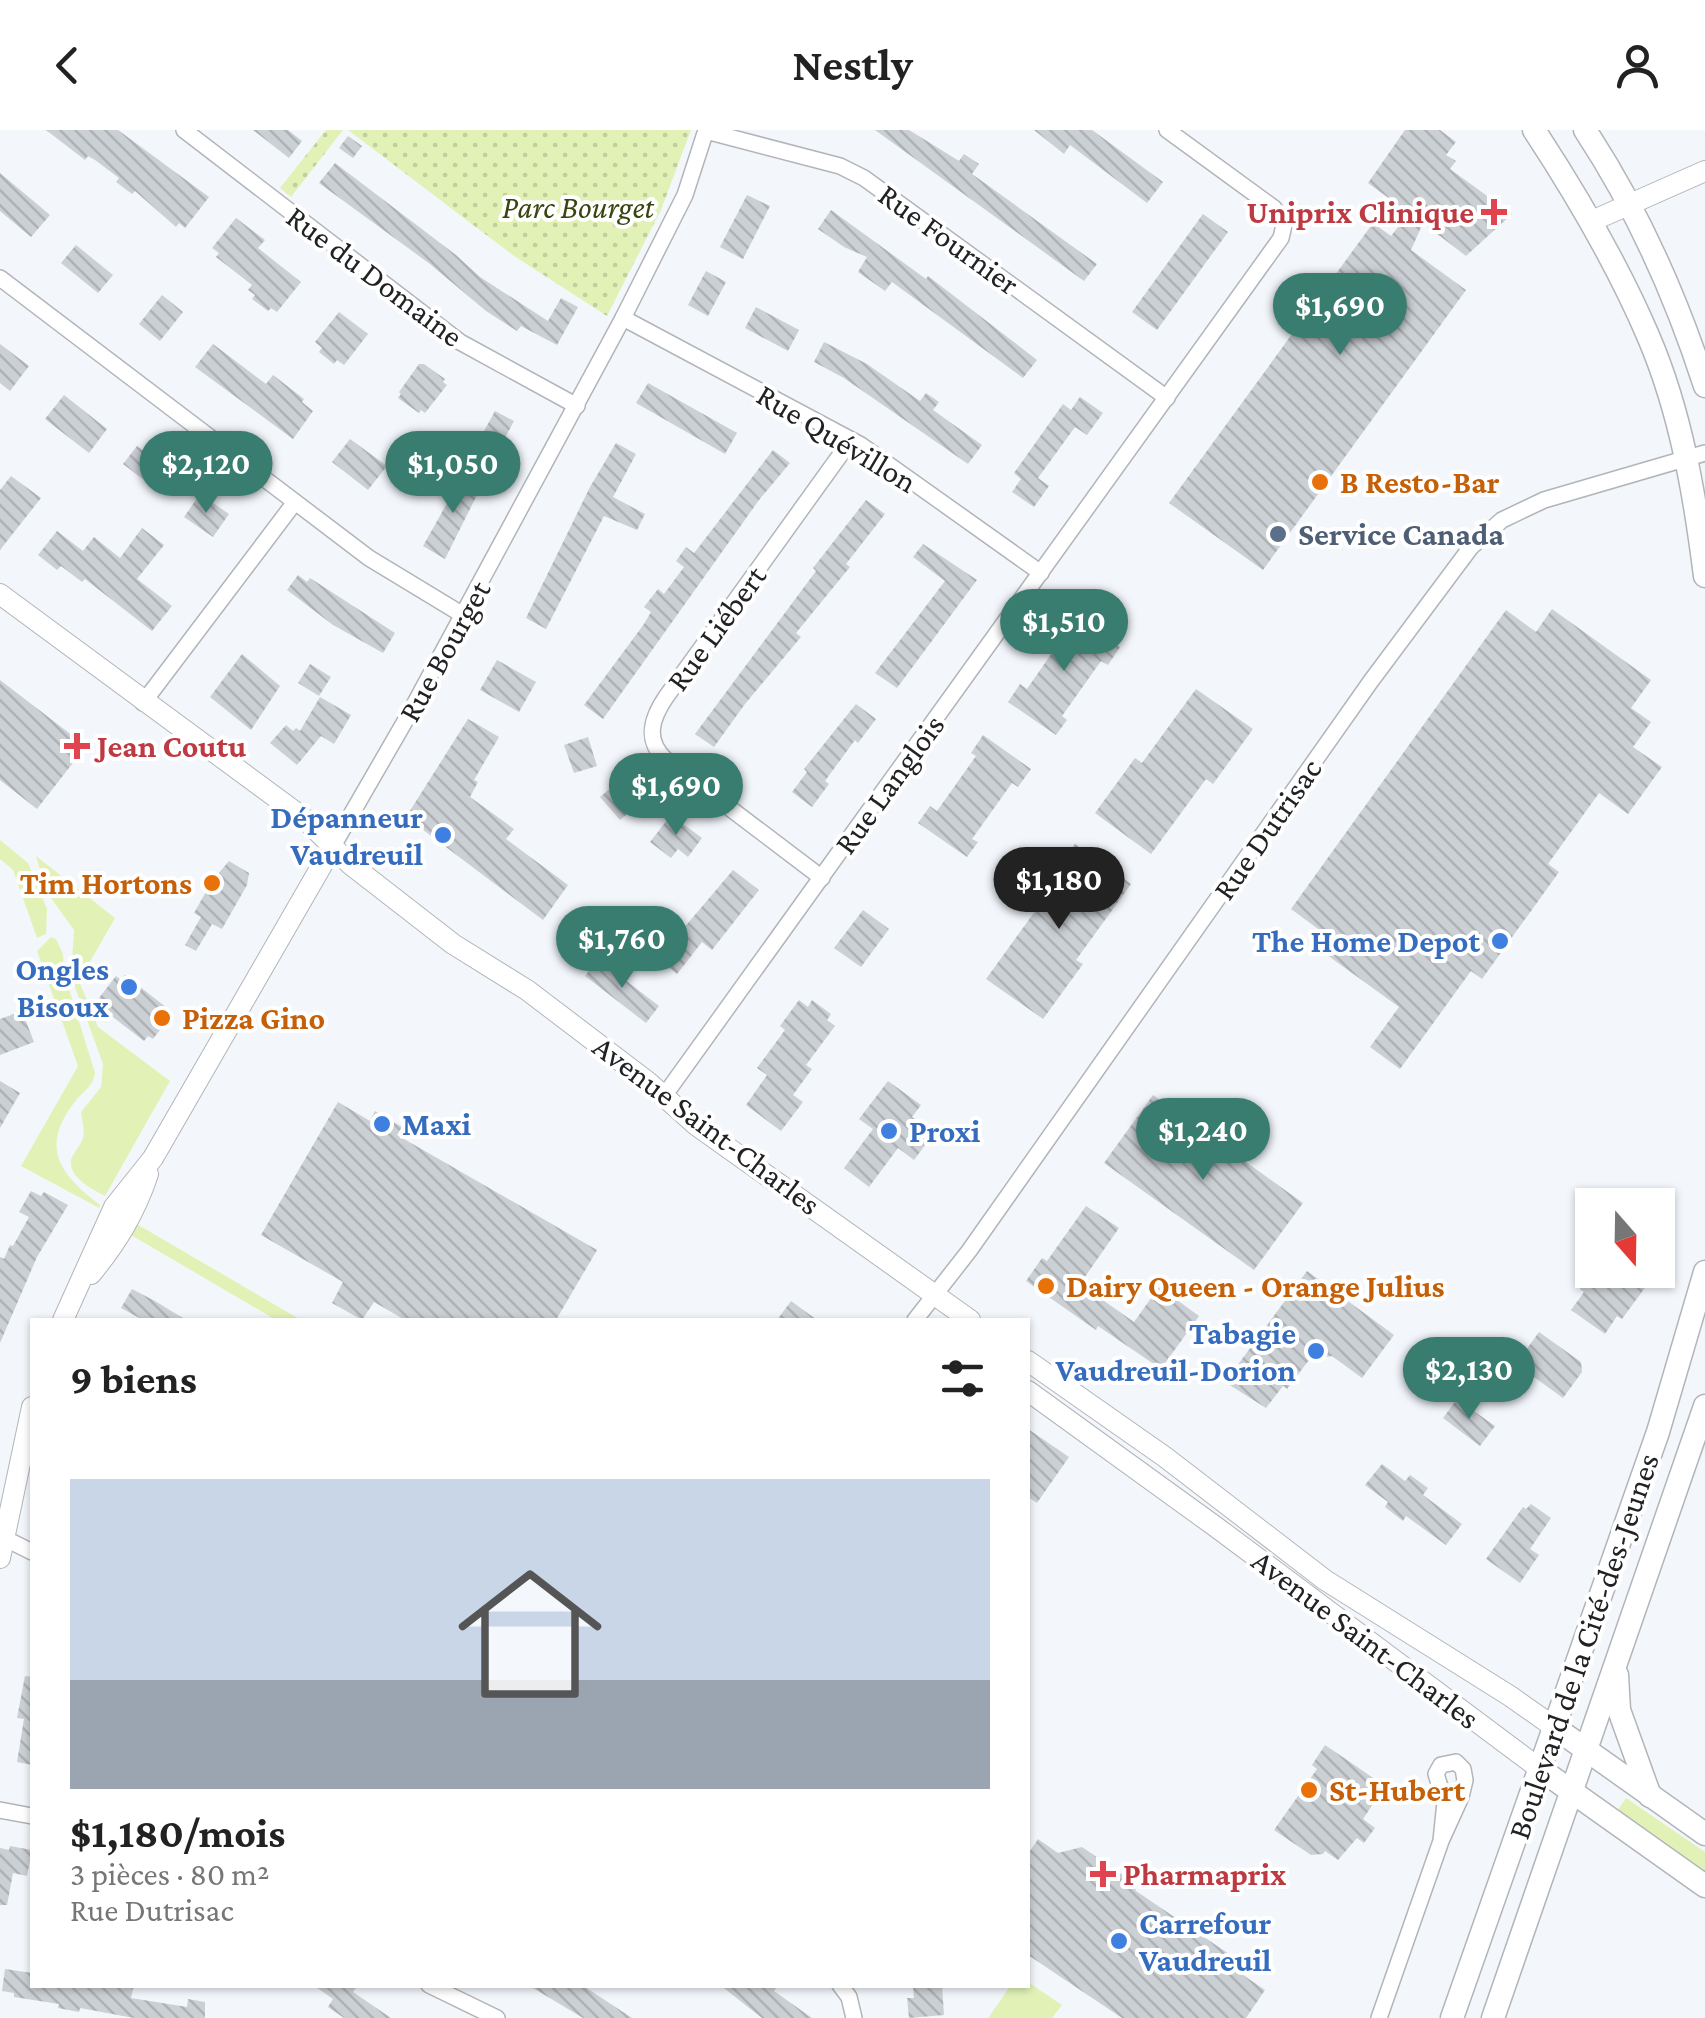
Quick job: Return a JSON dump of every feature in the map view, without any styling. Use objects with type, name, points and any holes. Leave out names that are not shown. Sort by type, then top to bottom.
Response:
[{"type":"main road","points":[[1534,130],[1592,221],[1649,337],[1695,455],[1705,576]]},
{"type":"main road","points":[[1585,130],[1630,206],[1666,282],[1705,386]]},
{"type":"main road","name":"Boulevard de la Cité-des-Jeunes","points":[[1452,2018],[1662,1420],[1705,1272]]},
{"type":"main road","name":"Boulevard de la Cité-des-Jeunes","points":[[1493,2018],[1705,1406]]},
{"type":"main road","points":[[1616,1661],[1619,1710],[1650,1796]]},
{"type":"main road","name":"Avenue Saint-Charles","points":[[1554,1727],[1705,1834]]},
{"type":"main road","name":"Avenue Saint-Charles","points":[[1540,1769],[1705,1886]]},
{"type":"street","name":"Rue du Domaine","points":[[184,130],[460,342],[577,406]]},
{"type":"street","name":"Rue Langlois","points":[[664,1096],[1276,246],[1284,225],[1274,208],[1167,130]]},
{"type":"street","name":"Rue Bourget","points":[[64,1318],[114,1207],[153,1158],[464,616],[624,318],[685,195],[706,131]]},
{"type":"street","name":"Rue Fournier","points":[[706,131],[840,166],[864,178],[1167,398]]},
{"type":"street","points":[[1592,221],[1705,171]]},
{"type":"street","points":[[0,278],[378,564],[464,616]]},
{"type":"street","name":"Rue Quévillon","points":[[624,318],[851,440],[1042,572]]},
{"type":"street","name":"Rue Liébert","points":[[822,878],[660,754],[653,742],[652,728],[666,698],[851,440]]},
{"type":"street","name":"Rue Dutrisac","points":[[917,1318],[1471,546],[1502,520],[1544,500],[1695,455]]},
{"type":"street","points":[[144,703],[296,502]]},
{"type":"street","name":"Avenue Saint-Charles","points":[[0,594],[240,770],[304,820],[350,864],[453,944],[527,990],[696,1125],[967,1318]]},
{"type":"street","name":"Avenue Saint-Charles","points":[[934,1296],[946,1318]]},
{"type":"street","name":"Avenue Saint-Charles","points":[[1030,1361],[1166,1456],[1325,1580],[1554,1727]]},
{"type":"street","name":"Avenue Saint-Charles","points":[[1030,1393],[1216,1526],[1540,1769]]},
{"type":"street","points":[[28,1551],[1,1549],[30,1415]]},
{"type":"street","points":[[0,1810],[30,1816]]},
{"type":"street","points":[[1379,2018],[1441,1841]]},
{"type":"street","points":[[436,1988],[497,2018]]},
{"type":"street","points":[[842,1988],[852,2002],[854,2018]]},
{"type":"green space","points":[[326,130],[343,130],[291,197],[280,188]]},
{"type":"green space","name":"Parc Bourget","points":[[348,130],[691,130],[661,210],[607,316],[514,256]]},
{"type":"green space","points":[[0,840],[28,863],[47,909],[46,934],[37,938],[13,870],[0,859]]},
{"type":"green space","points":[[36,856],[115,918],[79,981],[98,1027],[170,1081],[105,1196],[82,1182],[71,1166],[83,1138],[81,1112],[101,1087],[103,1064],[75,987],[74,930],[46,891]]},
{"type":"green space","points":[[51,937],[63,954],[65,976],[95,1073],[91,1085],[65,1116],[59,1131],[58,1158],[73,1182],[99,1208],[21,1166],[78,1066],[37,951]]},
{"type":"green space","points":[[135,1223],[298,1318],[273,1318],[131,1235]]},
{"type":"green space","points":[[1626,1798],[1705,1852],[1705,1873],[1617,1811]]},
{"type":"green space","points":[[1030,1983],[1062,2005],[1052,2018],[988,2018],[1009,1988],[1030,1988]]},
{"type":"building","points":[[46,130],[118,130],[209,197],[185,228],[179,223],[176,227],[135,191],[132,194],[116,182],[119,178],[95,160],[88,156],[85,160]]},
{"type":"building","points":[[253,130],[288,130],[302,141],[289,158]]},
{"type":"building","points":[[875,130],[909,130],[959,161],[964,154],[979,164],[972,174],[1097,264],[1084,281]]},
{"type":"building","points":[[1034,130],[1092,130],[1163,182],[1147,203],[1070,145],[1064,154]]},
{"type":"building","points":[[1405,130],[1440,130],[1456,142],[1446,155],[1456,161],[1450,169],[1512,214],[1466,256],[1423,223],[1411,250],[1466,290],[1263,570],[1169,503],[1373,223],[1391,236],[1409,213],[1368,183]]},
{"type":"building","points":[[348,136],[362,146],[353,158],[339,148]]},
{"type":"building","points":[[335,163],[480,277],[548,321],[561,298],[578,307],[557,345],[521,326],[517,331],[486,311],[430,264],[319,183]]},
{"type":"building","points":[[0,173],[50,215],[31,237],[0,211]]},
{"type":"building","points":[[747,195],[770,206],[743,259],[720,247]]},
{"type":"building","points":[[831,210],[926,279],[928,276],[1037,360],[1023,378],[892,282],[885,291],[858,272],[867,257],[818,229]]},
{"type":"building","points":[[1203,214],[1228,232],[1157,330],[1132,312]]},
{"type":"building","points":[[236,218],[265,240],[258,248],[301,282],[277,312],[271,308],[268,311],[252,299],[255,295],[248,290],[252,285],[216,257],[219,253],[212,248]]},
{"type":"building","points":[[76,245],[113,275],[98,293],[61,263]]},
{"type":"building","points":[[706,271],[726,282],[708,316],[688,305]]},
{"type":"building","points":[[162,295],[183,312],[160,341],[139,324]]},
{"type":"building","points":[[756,307],[799,330],[788,351],[745,328]]},
{"type":"building","points":[[339,312],[368,334],[344,365],[337,360],[334,364],[319,352],[322,348],[315,342]]},
{"type":"building","points":[[824,342],[867,364],[920,401],[926,393],[939,402],[933,410],[982,445],[968,464],[844,378],[814,362]]},
{"type":"building","points":[[0,344],[29,366],[10,391],[0,383]]},
{"type":"building","points":[[213,344],[266,384],[273,375],[304,399],[302,402],[313,411],[293,439],[195,367]]},
{"type":"building","points":[[419,364],[445,379],[447,385],[425,413],[398,398]]},
{"type":"building","points":[[648,383],[737,433],[725,454],[636,403]]},
{"type":"building","points":[[64,395],[107,429],[89,453],[45,419]]},
{"type":"building","points":[[1080,397],[1103,413],[1087,435],[1075,427],[1038,478],[1049,486],[1034,507],[1012,492],[1021,479],[1014,473],[1063,404],[1071,410]]},
{"type":"building","points":[[495,411],[514,421],[497,453],[478,442]]},
{"type":"building","points":[[350,439],[387,466],[368,490],[332,462]]},
{"type":"building","points":[[616,443],[636,454],[613,497],[645,514],[637,530],[604,516],[546,629],[526,618]]},
{"type":"building","points":[[137,446],[163,466],[149,484],[123,464]]},
{"type":"building","points":[[773,450],[790,463],[759,500],[603,719],[584,705],[644,624],[651,612],[644,607],[658,589],[664,594],[684,567],[676,561],[686,547],[694,553]]},
{"type":"building","points":[[464,473],[483,483],[445,559],[423,546]]},
{"type":"building","points":[[11,476],[41,498],[0,550],[0,490]]},
{"type":"building","points":[[200,494],[229,514],[213,537],[184,517]]},
{"type":"building","points":[[866,500],[885,514],[846,564],[850,567],[796,633],[801,637],[714,747],[695,734]]},
{"type":"building","points":[[142,528],[164,545],[137,579],[172,606],[152,631],[85,579],[82,582],[61,566],[57,570],[38,555],[57,531],[83,551],[94,537],[120,558]]},
{"type":"building","points":[[923,544],[977,580],[897,688],[875,673],[945,581],[913,557]]},
{"type":"building","points":[[298,575],[307,582],[310,578],[395,633],[383,653],[333,625],[287,590]]},
{"type":"building","points":[[1552,609],[1651,680],[1631,708],[1651,722],[1633,747],[1662,767],[1628,814],[1599,793],[1548,864],[1559,872],[1482,979],[1471,971],[1400,1069],[1370,1047],[1399,1007],[1316,947],[1325,934],[1291,909],[1506,610],[1536,632]]},
{"type":"building","points":[[1072,613],[1120,647],[1108,665],[1101,661],[1062,716],[1067,720],[1056,735],[1008,702],[1020,684],[1027,689],[1065,634],[1060,631]]},
{"type":"building","points":[[242,654],[280,686],[251,730],[210,697]]},
{"type":"building","points":[[497,660],[536,682],[519,712],[480,690]]},
{"type":"building","points":[[310,664],[331,677],[319,696],[298,683]]},
{"type":"building","points":[[0,680],[86,746],[37,809],[0,780]]},
{"type":"building","points":[[1196,689],[1253,729],[1213,784],[1206,779],[1151,854],[1095,813],[1135,758],[1142,763]]},
{"type":"building","points":[[320,697],[351,715],[334,744],[321,736],[297,765],[270,743],[286,725],[300,731]]},
{"type":"building","points":[[856,704],[876,719],[825,781],[829,784],[812,807],[792,792],[807,772],[804,769]]},
{"type":"building","points":[[468,719],[499,737],[474,780],[478,782],[470,797],[514,829],[506,839],[568,885],[543,920],[406,817]]},
{"type":"building","points":[[983,735],[1031,769],[1018,787],[1012,783],[972,839],[978,842],[967,857],[918,823],[930,806],[937,811],[976,756],[971,753]]},
{"type":"building","points":[[588,737],[597,766],[574,773],[564,745]]},
{"type":"building","points":[[620,780],[640,803],[620,820],[600,797]]},
{"type":"building","points":[[671,815],[702,838],[688,857],[678,849],[671,858],[650,842]]},
{"type":"building","points":[[1075,844],[1131,884],[1076,960],[1083,964],[1043,1019],[986,979],[1041,903],[1035,899]]},
{"type":"building","points":[[229,861],[249,873],[247,885],[222,929],[212,924],[196,951],[185,945],[201,917],[194,913]]},
{"type":"building","points":[[733,870],[759,890],[712,950],[702,942],[677,974],[627,935],[645,912],[677,936]]},
{"type":"building","points":[[863,910],[889,929],[861,967],[834,948]]},
{"type":"building","points":[[598,959],[659,1006],[646,1023],[585,976]]},
{"type":"building","points":[[125,975],[167,1008],[164,1012],[170,1017],[153,1039],[148,1036],[144,1041],[101,1008],[105,1003],[99,998],[116,976],[121,980]]},
{"type":"building","points":[[799,1000],[808,1007],[812,1000],[831,1014],[827,1020],[835,1026],[806,1065],[812,1069],[793,1095],[803,1102],[781,1131],[746,1105],[767,1075],[757,1068],[785,1030],[780,1026]]},
{"type":"building","points":[[22,1011],[34,1042],[0,1055],[0,1019]]},
{"type":"building","points":[[0,1081],[20,1093],[0,1128]]},
{"type":"building","points":[[888,1081],[921,1105],[912,1117],[934,1133],[914,1160],[898,1148],[869,1187],[844,1168],[873,1129],[859,1119]]},
{"type":"building","points":[[1153,1095],[1303,1203],[1254,1270],[1104,1163]]},
{"type":"building","points":[[338,1102],[370,1121],[375,1111],[402,1127],[397,1135],[597,1250],[557,1318],[402,1318],[374,1302],[363,1318],[358,1318],[332,1303],[343,1282],[261,1235]]},
{"type":"building","points":[[31,1191],[41,1196],[44,1192],[68,1205],[37,1257],[0,1343],[0,1257],[4,1259],[29,1217],[19,1212]]},
{"type":"building","points":[[1086,1206],[1119,1228],[1080,1284],[1134,1322],[1159,1287],[1199,1316],[1161,1369],[1026,1281],[1042,1258],[1047,1261]]},
{"type":"building","points":[[1307,1271],[1394,1335],[1362,1378],[1332,1356],[1309,1360],[1266,1408],[1225,1382]]},
{"type":"building","points":[[1645,1288],[1622,1319],[1617,1316],[1605,1334],[1571,1310],[1584,1292],[1580,1289]]},
{"type":"building","points":[[132,1289],[183,1318],[139,1318],[121,1308]]},
{"type":"building","points":[[791,1301],[814,1318],[778,1318]]},
{"type":"building","points":[[1539,1332],[1581,1362],[1582,1372],[1563,1398],[1516,1364]]},
{"type":"building","points":[[1457,1399],[1495,1426],[1480,1446],[1443,1418]]},
{"type":"building","points":[[1030,1430],[1069,1457],[1037,1503],[1030,1498]]},
{"type":"building","points":[[1382,1464],[1405,1481],[1410,1475],[1428,1488],[1423,1495],[1462,1524],[1446,1545],[1406,1516],[1403,1521],[1385,1507],[1388,1502],[1365,1485]]},
{"type":"building","points":[[1531,1504],[1551,1518],[1530,1549],[1539,1555],[1520,1583],[1486,1559],[1523,1507]]},
{"type":"building","points":[[25,1676],[30,1677],[30,1765],[17,1762],[24,1719],[17,1718]]},
{"type":"building","points":[[1325,1745],[1385,1786],[1363,1819],[1375,1828],[1364,1843],[1357,1838],[1338,1860],[1325,1851],[1311,1855],[1274,1830],[1317,1769],[1312,1765]]},
{"type":"building","name":"Carrefour Vaudreuil","points":[[1038,1839],[1058,1853],[1082,1847],[1133,1882],[1136,1891],[1229,1954],[1224,1962],[1265,1990],[1246,2018],[1122,2018],[1030,1956],[1030,1851]]},
{"type":"building","points":[[10,1846],[30,1850],[30,1860],[27,1876],[13,1873],[7,1905],[0,1905],[0,1848],[9,1850]]},
{"type":"building","points":[[5,1969],[30,1973],[30,1988],[133,1988],[131,1998],[187,2007],[188,1999],[205,2002],[205,2018],[134,2018],[80,2008],[79,2012],[2,1991]]},
{"type":"building","points":[[317,1988],[356,1988],[353,1992],[391,2018],[344,2018],[328,2007],[333,1999]]},
{"type":"building","points":[[533,1988],[587,1988],[632,2018],[583,2018]]},
{"type":"building","points":[[724,1988],[776,1988],[774,1991],[812,2018],[762,2018]]},
{"type":"building","points":[[913,1988],[942,1988],[944,2015],[909,2018],[907,1998],[914,1998]]},
{"type":"place","name":"Uniprix Clinique","points":[[1494,212]]},
{"type":"place","name":"B Resto-Bar","points":[[1320,482]]},
{"type":"place","name":"Service Canada","points":[[1278,534]]},
{"type":"place","name":"Jean Coutu","points":[[77,746]]},
{"type":"place","name":"Dépanneur Vaudreuil","points":[[443,835]]},
{"type":"place","name":"Tim Hortons","points":[[212,883]]},
{"type":"place","name":"The Home Depot","points":[[1500,941]]},
{"type":"place","name":"Ongles Bisoux","points":[[129,987]]},
{"type":"place","name":"Pizza Gino","points":[[162,1018]]},
{"type":"place","name":"Maxi","points":[[382,1124]]},
{"type":"place","name":"Proxi","points":[[889,1131]]},
{"type":"place","name":"Dairy Queen - Orange Julius","points":[[1046,1286]]},
{"type":"place","name":"Tabagie Vaudreuil-Dorion","points":[[1316,1351]]},
{"type":"place","name":"St-Hubert","points":[[1309,1790]]},
{"type":"place","name":"Pharmaprix","points":[[1103,1874]]},
{"type":"place","name":"Carrefour Vaudreuil","points":[[1119,1941]]}]
